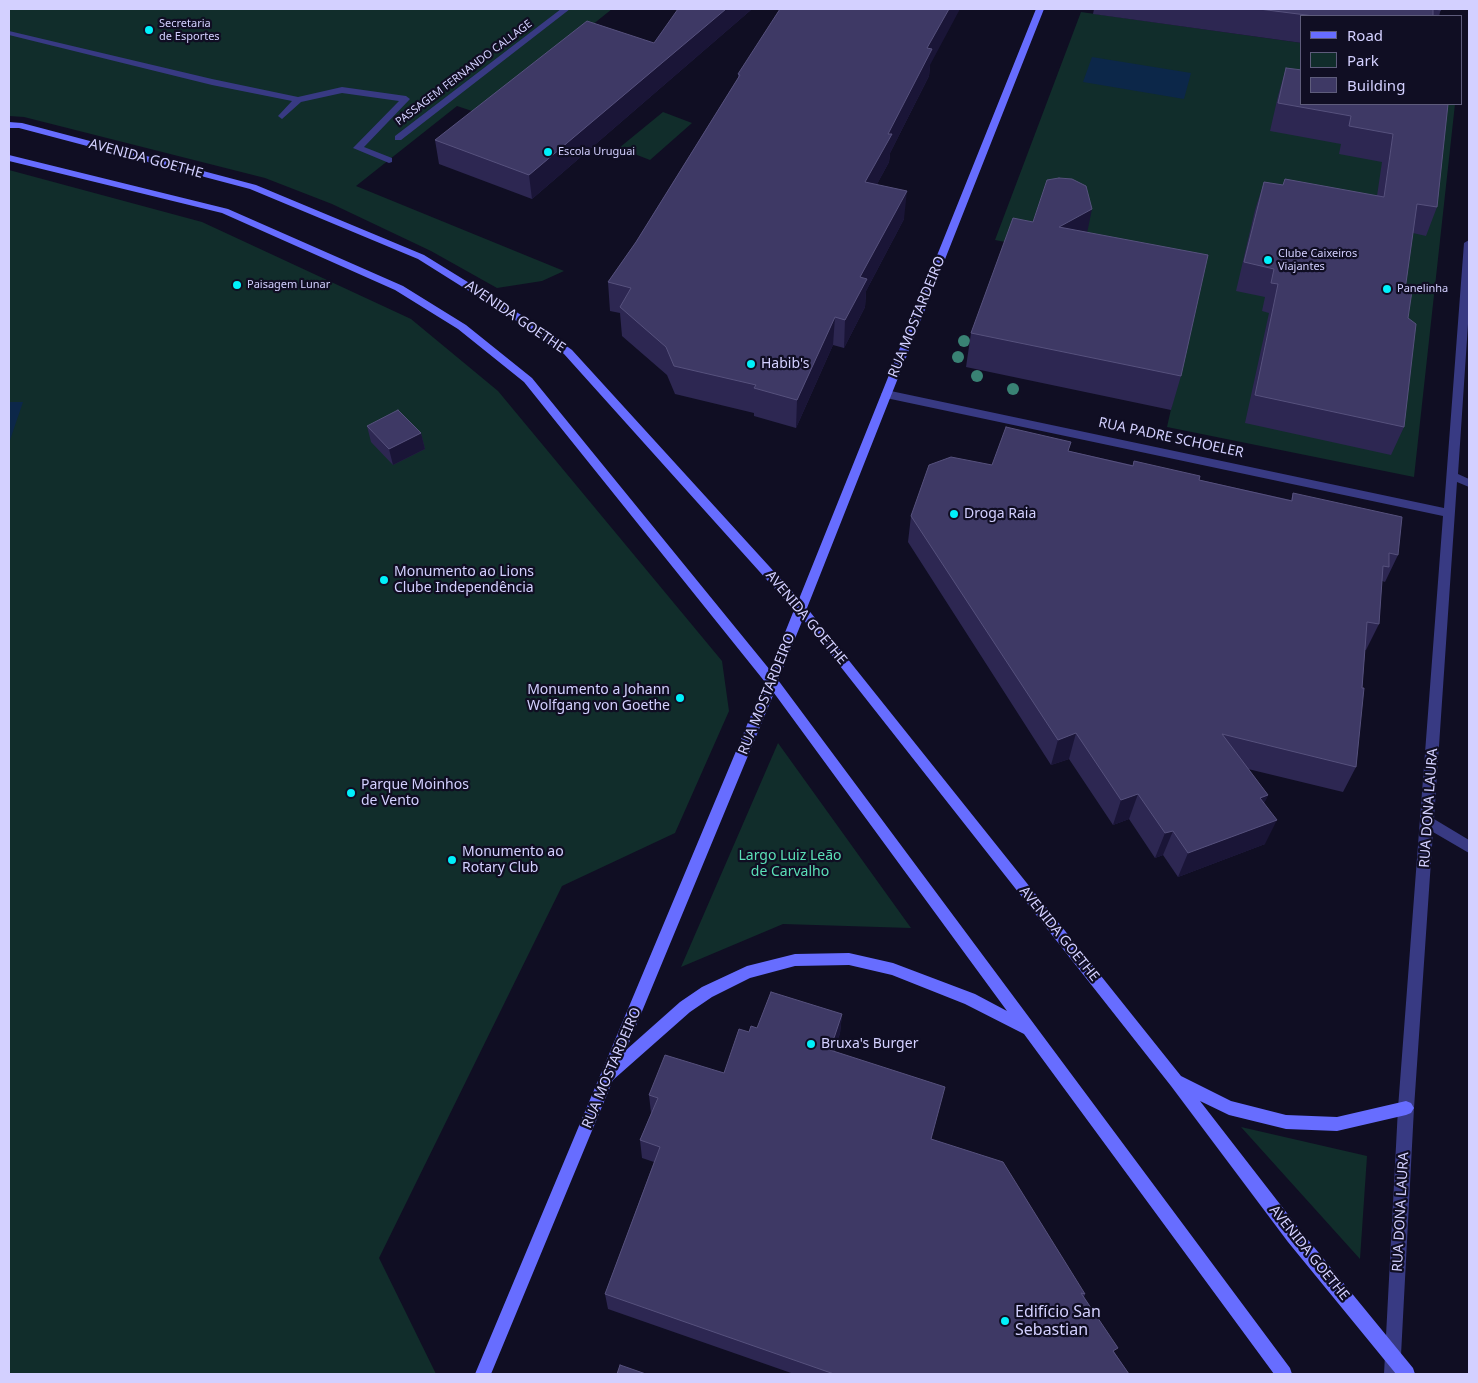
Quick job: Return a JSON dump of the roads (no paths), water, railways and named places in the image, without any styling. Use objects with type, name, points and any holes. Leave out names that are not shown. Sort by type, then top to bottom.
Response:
[{"type":"main road","name":"RUA MOSTARDEIRO","points":[[483,1374],[772,681],[1040,9]]},
{"type":"main road","name":"AVENIDA GOETHE","points":[[9,125],[19,125],[253,187],[428,262],[536,328],[568,352],[801,609],[1176,1081],[1294,1236],[1407,1374]]},
{"type":"main road","points":[[9,158],[225,211],[400,288],[462,327],[528,380],[772,681],[1284,1374]]},
{"type":"main road","points":[[607,1079],[643,1043],[685,1007],[707,992],[747,972],[795,960],[849,959],[893,969],[970,999],[1030,1030]]},
{"type":"main road","points":[[1176,1081],[1229,1108],[1286,1122],[1337,1124],[1406,1108]]},
{"type":"street","name":"PASSAGEM FERNANDO CALLAGE","points":[[398,138],[566,9]]},
{"type":"street","points":[[9,33],[212,82],[298,100],[342,90],[406,99],[358,148],[390,160]]},
{"type":"street","points":[[282,116],[298,100]]},
{"type":"street","name":"RUA DONA LAURA","points":[[1392,1374],[1406,1108],[1469,243]]},
{"type":"street","name":"RUA PADRE SCHOELER","points":[[886,394],[1450,513]]},
{"type":"street","points":[[1453,476],[1469,483]]},
{"type":"street","points":[[1428,822],[1469,847]]},
{"type":"water","points":[[1092,57],[1191,73],[1184,99],[1083,82]]},
{"type":"water","points":[[9,402],[23,402],[9,443]]},
{"type":"place","name":"Secretaria de Esportes","points":[[149,30]]},
{"type":"place","name":"Escola Uruguai","points":[[548,152]]},
{"type":"place","name":"Clube Caixeiros Viajantes","points":[[1268,260]]},
{"type":"place","name":"Paisagem Lunar","points":[[237,285]]},
{"type":"place","name":"Panelinha","points":[[1387,289]]},
{"type":"place","name":"Habib's","points":[[751,364]]},
{"type":"place","name":"Droga Raia","points":[[954,514]]},
{"type":"place","name":"Monumento ao Lions Clube Independência","points":[[384,580]]},
{"type":"place","name":"Monumento a Johann Wolfgang von Goethe","points":[[680,698]]},
{"type":"place","name":"Parque Moinhos de Vento","points":[[351,793]]},
{"type":"place","name":"Monumento ao Rotary Club","points":[[452,860]]},
{"type":"place","name":"Bruxa's Burger","points":[[811,1044]]},
{"type":"place","name":"Edifício San Sebastian","points":[[1005,1321]]},
{"type":"park label","name":"Largo Luiz Leão de Carvalho","points":[[790,864]]}]
